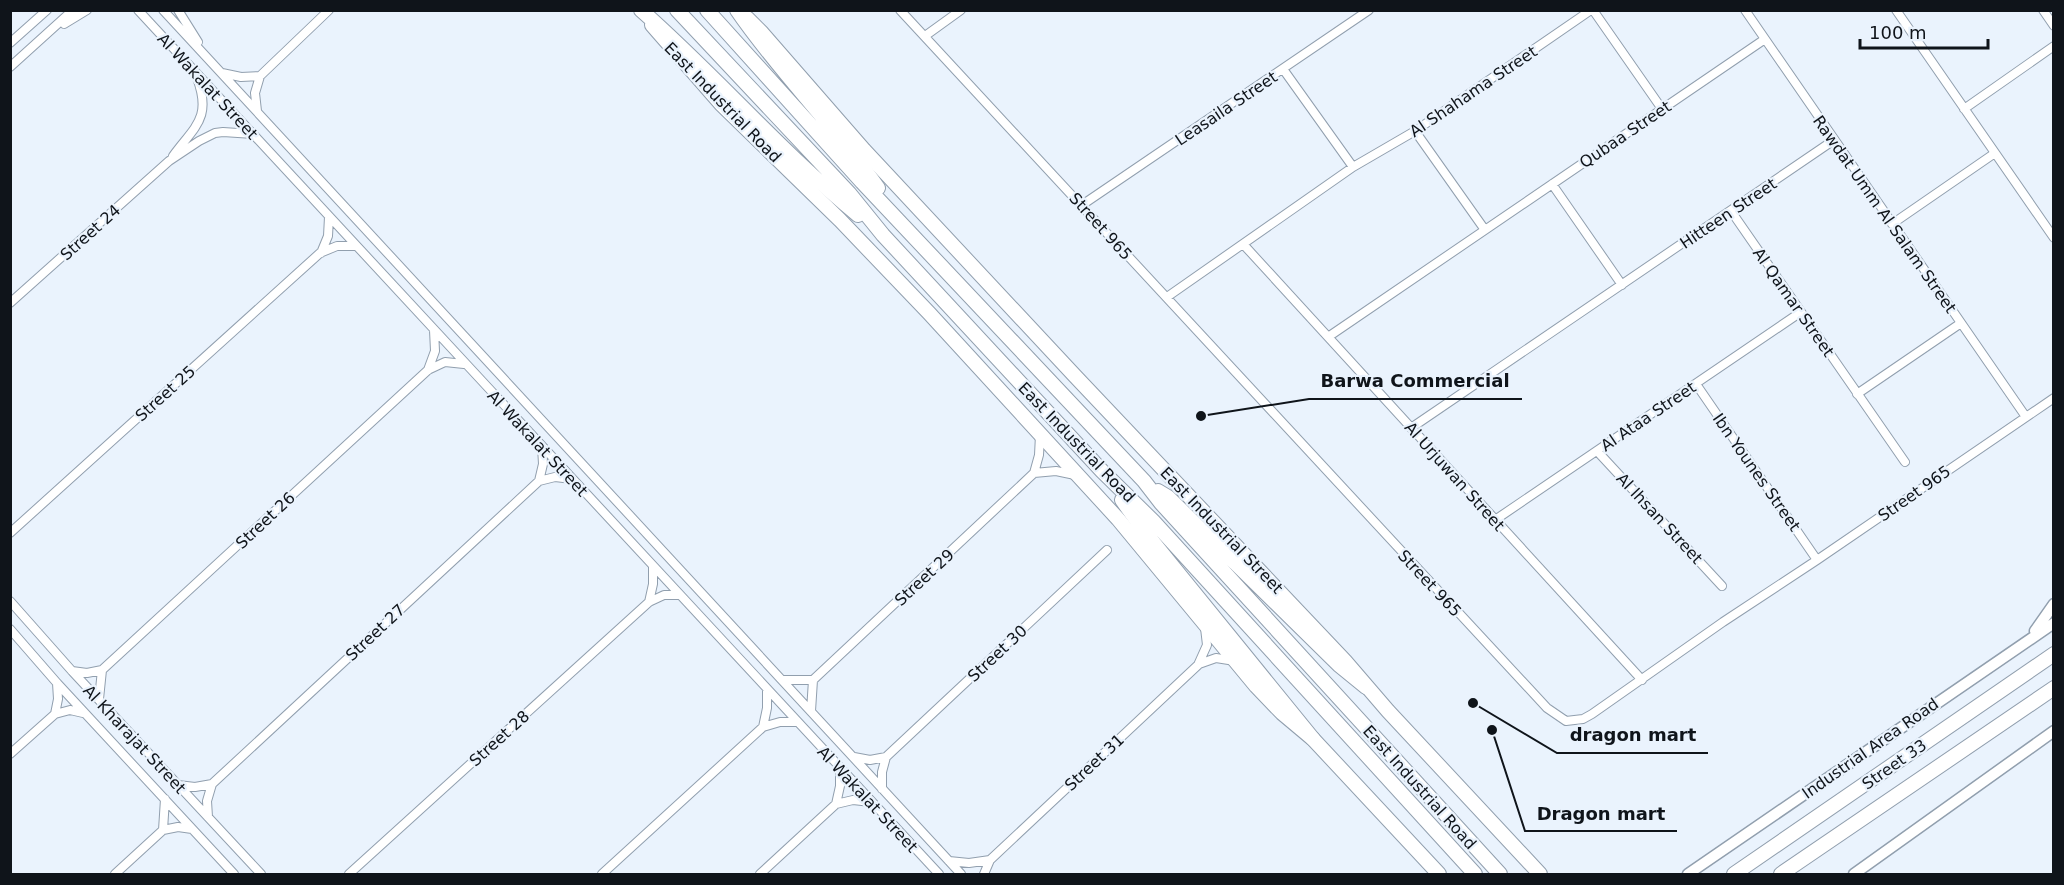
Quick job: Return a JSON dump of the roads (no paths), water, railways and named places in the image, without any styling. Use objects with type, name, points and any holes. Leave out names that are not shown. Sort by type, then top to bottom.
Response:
[{"type":"main road","points":[[640,10],[675,40],[815,177],[883,235]]},
{"type":"main road","name":"East Industrial Road","points":[[640,10],[668,46],[721,104],[929,312],[1118,519],[1204,625],[1271,702],[1313,739],[1418,851]]},
{"type":"main road","name":"East Industrial Road","points":[[677,10],[849,193],[883,235],[1102,471],[1153,521],[1475,874]]},
{"type":"main road","name":"East Industrial Road","points":[[707,10],[862,182],[1144,481],[1161,503],[1500,874]]},
{"type":"main road","points":[[738,10],[756,37],[856,159],[899,220]]},
{"type":"main road","name":"East Industrial Street","points":[[738,10],[762,33],[864,150],[1075,376],[1345,660],[1366,687]]},
{"type":"main road","points":[[1102,471],[1144,531],[1313,739]]},
{"type":"main road","points":[[1144,481],[1168,497],[1340,665],[1366,687]]},
{"type":"main road","name":"Street 33","points":[[1734,874],[2054,654]]},
{"type":"main road","name":"East Industrial Road","points":[[1366,687],[1475,804]]},
{"type":"main road","name":"Street 33","points":[[1781,874],[2054,688]]},
{"type":"main road","points":[[1475,804],[1504,847],[1528,874]]},
{"type":"main road","points":[[1475,804],[1540,874]]},
{"type":"main road","points":[[1475,804],[1516,838],[1551,874]]},
{"type":"main road","points":[[1418,851],[1434,874]]},
{"type":"main road","points":[[1418,851],[1439,874]]},
{"type":"main road","points":[[1418,851],[1444,874]]},
{"type":"street","points":[[10,43],[47,10]]},
{"type":"street","points":[[10,67],[73,10]]},
{"type":"street","points":[[50,31],[87,10]]},
{"type":"street","name":"Al Wakalat Street","points":[[138,10],[939,874]]},
{"type":"street","name":"Al Wakalat Street","points":[[164,10],[961,874]]},
{"type":"street","points":[[178,10],[207,58]]},
{"type":"street","points":[[256,111],[255,93],[260,76],[329,10]]},
{"type":"street","name":"Street 965","points":[[900,10],[1553,714],[1566,721],[1583,719],[1642,680],[1723,622],[2054,398]]},
{"type":"street","points":[[925,36],[961,10]]},
{"type":"street","name":"Leasaila Street","points":[[1082,205],[1370,10]]},
{"type":"street","points":[[1592,10],[1662,109]]},
{"type":"street","name":"Al Shahama Street","points":[[1167,297],[1353,168],[1415,131],[1592,10]]},
{"type":"street","name":"Rawdat Umm Al Salam Street","points":[[1745,10],[2026,417]]},
{"type":"street","points":[[1896,10],[2054,238]]},
{"type":"street","points":[[2043,10],[2054,26]]},
{"type":"street","name":"Qubaa Street","points":[[1328,337],[1765,39]]},
{"type":"street","points":[[1964,109],[2054,46]]},
{"type":"street","points":[[1283,69],[1353,168]]},
{"type":"street","name":"Street 24","points":[[169,161],[202,116],[203,97],[195,72]]},
{"type":"street","points":[[222,73],[241,77],[260,76]]},
{"type":"street","points":[[1415,131],[1485,230]]},
{"type":"street","name":"Street 24","points":[[10,303],[169,161],[215,133],[253,134]]},
{"type":"street","name":"Hitteen Street","points":[[1412,428],[1834,140]]},
{"type":"street","points":[[1892,224],[1995,153]]},
{"type":"street","points":[[1552,184],[1622,285]]},
{"type":"street","name":"Al Qamar Street","points":[[1731,211],[1905,462]]},
{"type":"street","points":[[320,253],[328,236],[329,217]]},
{"type":"street","name":"Al Urjuwan Street","points":[[1243,244],[1642,680]]},
{"type":"street","name":"Street 25","points":[[10,533],[320,253],[337,246],[356,246]]},
{"type":"street","name":"Al Ataa Street","points":[[1496,520],[1801,312]]},
{"type":"street","points":[[1857,394],[1960,323]]},
{"type":"street","points":[[428,370],[435,351],[434,330]]},
{"type":"street","name":"Street 26","points":[[102,670],[428,370],[445,362],[464,363]]},
{"type":"street","name":"Ibn Younes Street","points":[[1696,384],[1817,560]]},
{"type":"street","points":[[1040,435],[1039,455],[1034,473],[1056,471],[1079,476]]},
{"type":"street","points":[[542,447],[543,464],[539,481],[555,477],[572,479]]},
{"type":"street","name":"Al Ihsan Street","points":[[1597,451],[1722,586]]},
{"type":"street","name":"Street 29","points":[[813,680],[1034,473]]},
{"type":"street","name":"Street 27","points":[[212,784],[539,481]]},
{"type":"street","name":"Street 30","points":[[886,757],[1107,550]]},
{"type":"street","points":[[649,602],[653,584],[653,566]]},
{"type":"street","name":"Street 28","points":[[349,874],[649,602],[664,595],[679,595]]},
{"type":"street","name":"Al Kharajat Street","points":[[10,601],[261,874]]},
{"type":"street","points":[[2027,641],[2054,604]]},
{"type":"street","name":"Industrial Area Road","points":[[1688,874],[2054,623]]},
{"type":"street","points":[[1198,665],[1207,645],[1204,625]]},
{"type":"street","name":"Al Kharajat Street","points":[[10,629],[85,714],[234,874]]},
{"type":"street","points":[[1198,665],[1216,658],[1235,662]]},
{"type":"street","name":"Street 31","points":[[984,874],[990,860],[1198,665]]},
{"type":"street","points":[[72,671],[87,673],[102,670],[99,699]]},
{"type":"street","points":[[782,680],[813,680],[811,711]]},
{"type":"street","points":[[55,714],[58,699],[57,683]]},
{"type":"street","points":[[763,727],[767,708],[766,688]]},
{"type":"street","points":[[10,754],[55,714],[70,710],[85,714]]},
{"type":"street","points":[[602,874],[763,727],[780,722],[797,722]]},
{"type":"street","points":[[1854,874],[2054,731]]},
{"type":"street","points":[[854,757],[870,760],[886,757],[882,772],[882,789]]},
{"type":"street","points":[[836,804],[840,786],[840,768]]},
{"type":"street","points":[[178,785],[195,787],[212,784],[207,801],[208,817]]},
{"type":"street","points":[[163,830],[165,799]]},
{"type":"street","points":[[760,874],[836,804],[853,800],[871,802]]},
{"type":"street","points":[[115,874],[163,830],[178,827],[192,830]]},
{"type":"street","points":[[949,861],[969,863],[990,860]]},
{"type":"street","points":[[929,864],[929,874]]},
{"type":"place","name":"Barwa Commercial","points":[[1201,416]]},
{"type":"place","name":"dragon mart","points":[[1473,703]]},
{"type":"place","name":"Dragon mart","points":[[1492,730]]}]
